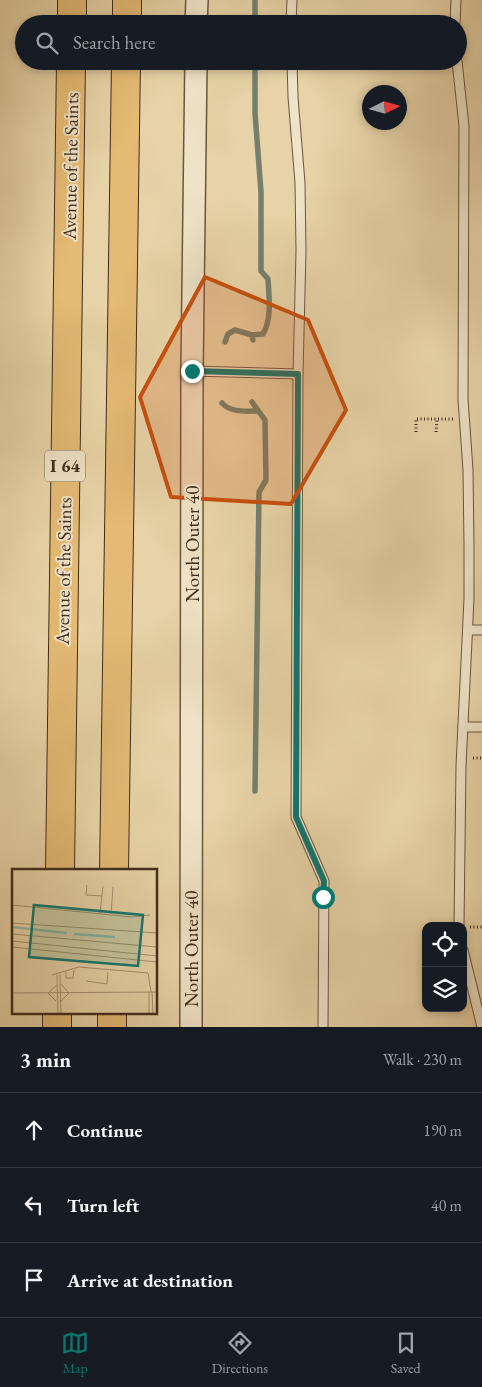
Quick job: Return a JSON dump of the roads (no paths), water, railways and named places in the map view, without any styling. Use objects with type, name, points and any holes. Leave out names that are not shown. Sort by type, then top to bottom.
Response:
[{"type":"highway","points":[[72,0],[72,15]]},
{"type":"highway","points":[[127,0],[127,15]]},
{"type":"highway","name":"Avenue of the Saints","points":[[60,869],[71,70]]},
{"type":"highway","points":[[114,869],[126,70]]},
{"type":"highway","points":[[57,1027],[58,1014]]},
{"type":"highway","points":[[112,1014],[112,1027]]},
{"type":"street","points":[[196,0],[196,15]]},
{"type":"street","name":"North Outer 40","points":[[191,1027],[192,371],[196,70]]},
{"type":"lane","points":[[291,15],[292,0]]},
{"type":"lane","points":[[455,15],[456,0]]},
{"type":"lane","points":[[292,70],[292,97],[300,183],[301,251],[298,374],[296,817],[324,881],[323,1027]]},
{"type":"lane","points":[[458,70],[464,126],[463,399],[468,470],[469,599],[460,766],[459,922]]},
{"type":"lane","points":[[192,371],[298,374]]},
{"type":"lane","points":[[468,630],[482,630]]},
{"type":"lane","points":[[462,727],[482,727]]},
{"type":"lane","points":[[467,966],[482,1027]]},
{"type":"waterway","points":[[255,0],[255,15]]},
{"type":"waterway","points":[[253,340],[252,335],[263,334],[268,322],[269,308],[268,279],[261,271],[261,192],[255,113],[255,70]]},
{"type":"waterway","points":[[225,342],[228,334],[235,330],[252,335]]},
{"type":"waterway","points":[[252,402],[265,420],[266,480],[259,492],[255,791]]},
{"type":"waterway","points":[[222,403],[234,410],[258,411]]}]
